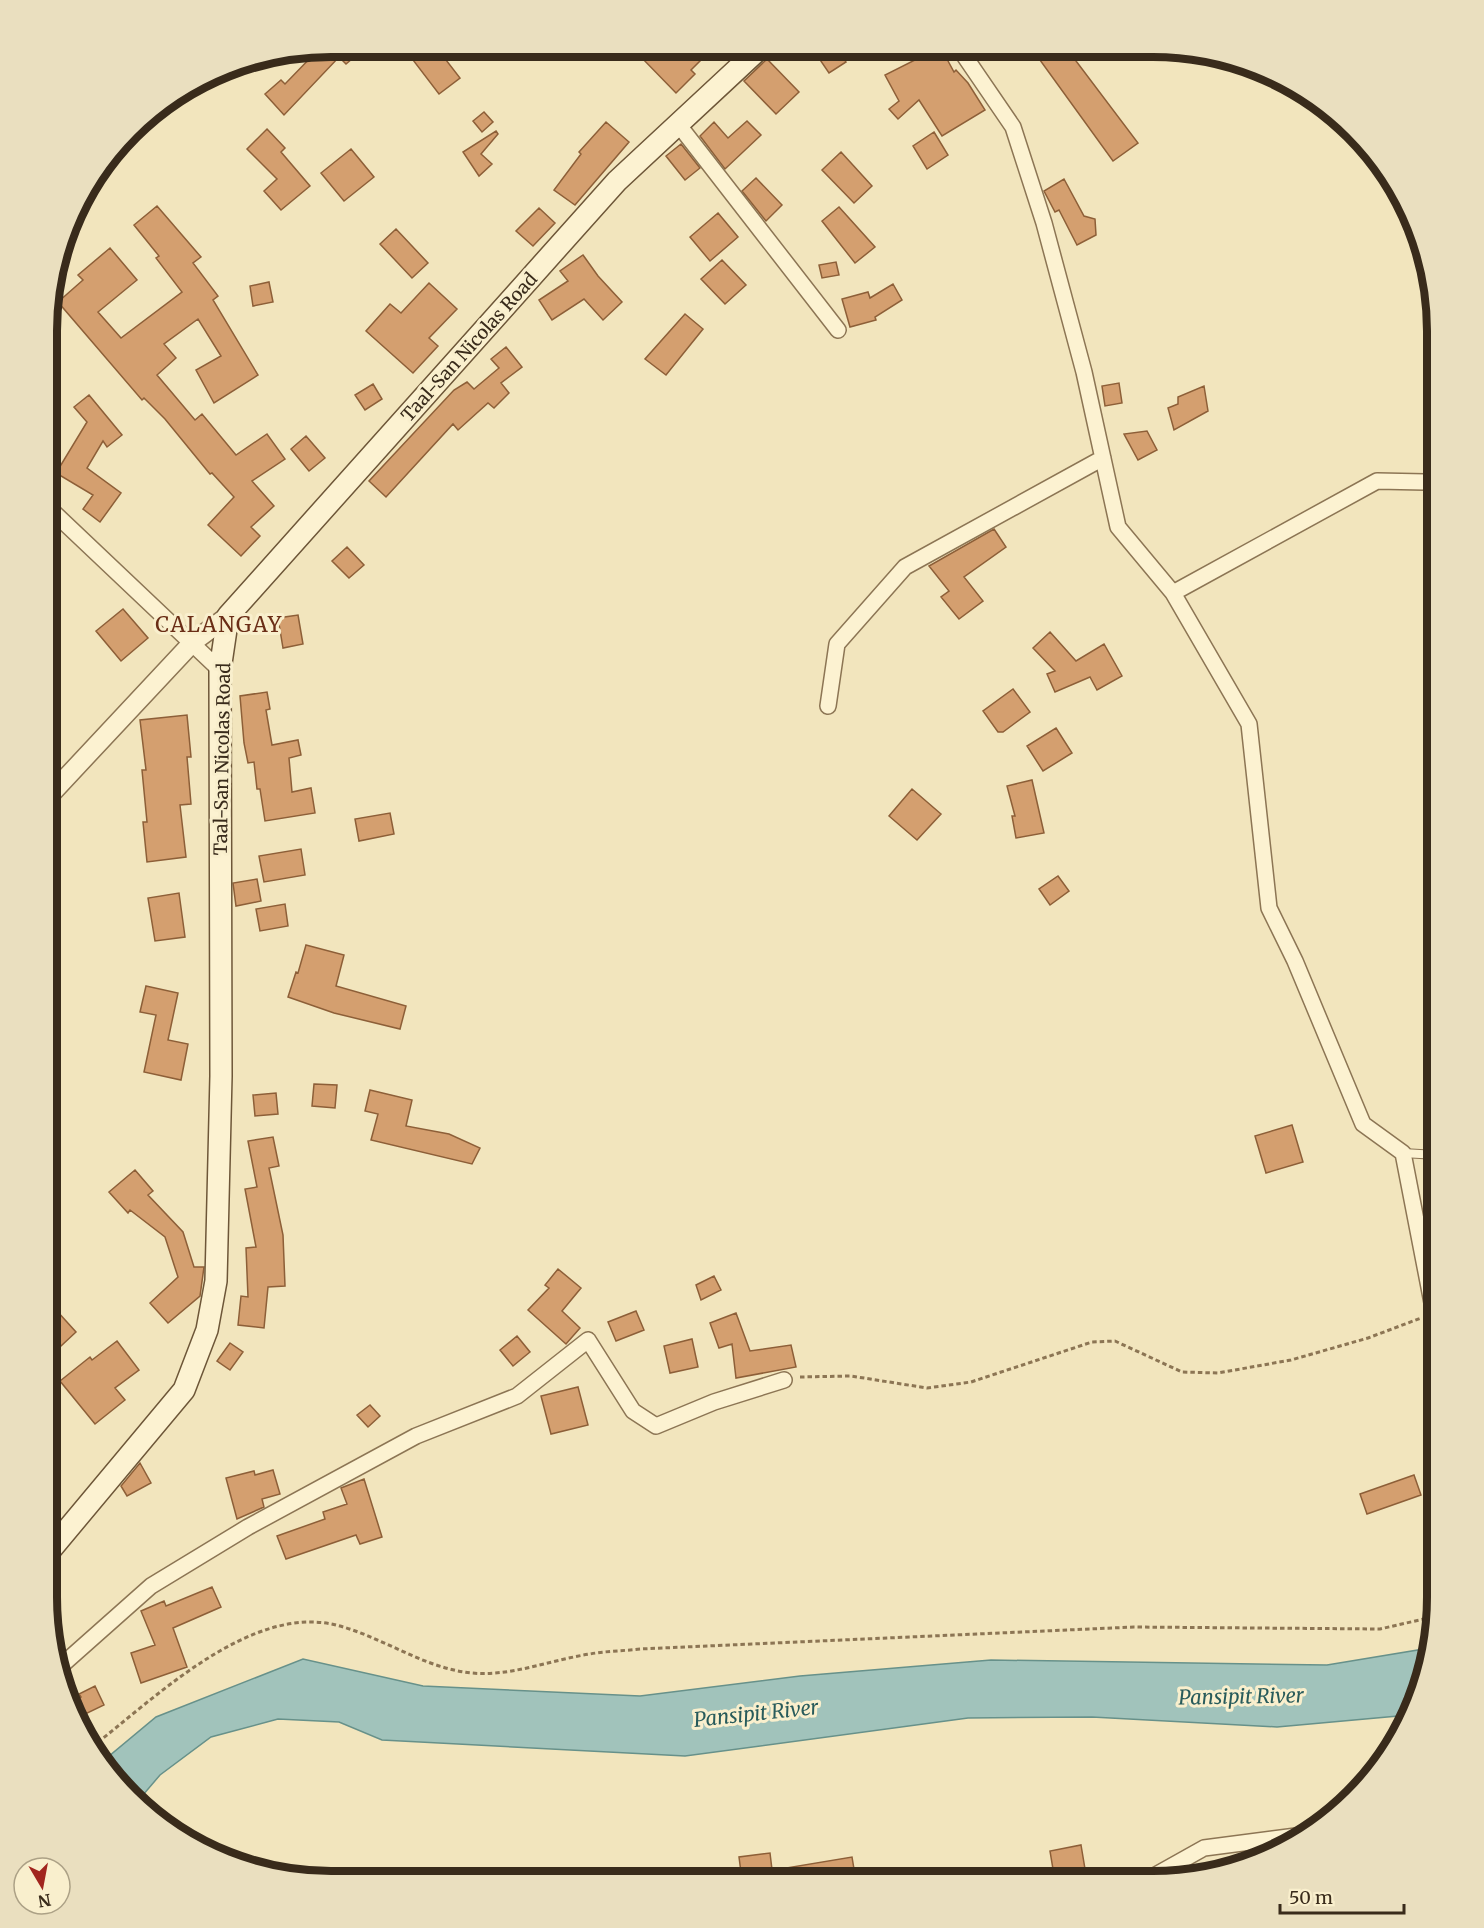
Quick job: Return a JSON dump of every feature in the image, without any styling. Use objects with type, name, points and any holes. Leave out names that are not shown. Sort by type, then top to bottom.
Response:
[{"type":"main road","name":"Taal-San Nicolas Road","points":[[57,1542],[184,1390],[207,1330],[216,1281],[221,1076],[220,670],[228,616],[617,181],[750,57]]},
{"type":"street","points":[[965,57],[1013,127],[1084,372],[1118,527],[1173,593],[1249,724],[1269,908],[1295,961],[1363,1124],[1403,1153],[1427,1274]]},
{"type":"street","points":[[678,124],[838,330]]},
{"type":"street","points":[[828,706],[837,644],[905,567],[1103,458]]},
{"type":"street","points":[[1173,593],[1377,481],[1427,483]]},
{"type":"street","points":[[57,515],[220,670]]},
{"type":"street","points":[[57,787],[193,642],[228,616]]},
{"type":"street","points":[[65,1663],[152,1586],[248,1527],[416,1436],[517,1396],[588,1340],[633,1411],[656,1426],[714,1402],[784,1380]]},
{"type":"street","points":[[1164,1870],[1204,1848],[1283,1838]]},
{"type":"lane","points":[[1403,1153],[1427,1154]]},
{"type":"path","points":[[784,1380],[805,1376],[851,1376],[927,1388],[971,1382],[1092,1342],[1115,1341],[1182,1372],[1218,1373],[1291,1360],[1368,1338],[1427,1318]]},
{"type":"path","points":[[99,1742],[229,1644],[275,1625],[309,1622],[334,1624],[368,1635],[428,1663],[465,1672],[497,1672],[589,1654],[640,1649],[1134,1627],[1380,1629],[1426,1619]]},
{"type":"water","name":"Pansipit River","points":[[1422,1649],[1418,1668],[1400,1716],[1277,1727],[1092,1717],[968,1718],[685,1756],[382,1740],[339,1722],[278,1719],[211,1737],[160,1775],[142,1796],[109,1757],[156,1717],[303,1659],[423,1686],[640,1696],[800,1676],[991,1660],[1327,1665]]},
{"type":"building","points":[[339,57],[284,115],[265,94],[281,80],[285,84],[310,58]]},
{"type":"building","points":[[339,57],[354,57],[346,64]]},
{"type":"building","points":[[417,57],[444,57],[460,78],[439,94],[413,60]]},
{"type":"building","points":[[641,57],[704,57],[691,70],[695,74],[676,93]]},
{"type":"building","points":[[818,57],[842,57],[846,62],[829,73]]},
{"type":"building","points":[[913,57],[946,57],[954,72],[956,70],[968,83],[985,110],[942,136],[919,100],[898,119],[889,109],[899,101],[885,75],[915,60]]},
{"type":"building","points":[[1038,57],[1073,57],[1138,143],[1113,161]]},
{"type":"building","points":[[767,59],[799,92],[776,114],[744,81]]},
{"type":"building","points":[[484,112],[493,122],[482,132],[473,121]]},
{"type":"building","points":[[747,121],[761,135],[725,169],[700,136],[714,122],[728,138]]},
{"type":"building","points":[[606,122],[629,142],[575,205],[554,190],[581,154],[579,152]]},
{"type":"building","points":[[267,129],[285,148],[281,152],[310,186],[281,210],[264,191],[277,179],[247,149]]},
{"type":"building","points":[[496,131],[498,134],[481,154],[492,164],[479,176],[463,152]]},
{"type":"building","points":[[934,132],[948,155],[927,169],[913,146]]},
{"type":"building","points":[[681,144],[700,168],[685,180],[666,156]]},
{"type":"building","points":[[351,149],[374,177],[344,201],[321,173]]},
{"type":"building","points":[[841,152],[872,186],[854,203],[822,170]]},
{"type":"building","points":[[756,178],[782,205],[766,221],[742,191]]},
{"type":"building","points":[[1064,179],[1084,216],[1095,219],[1096,235],[1077,245],[1059,210],[1055,212],[1044,191]]},
{"type":"building","points":[[157,206],[201,257],[193,263],[218,296],[213,300],[258,375],[214,403],[196,370],[221,356],[198,319],[164,344],[176,358],[157,375],[195,420],[202,414],[236,455],[267,434],[285,459],[252,481],[274,506],[251,527],[260,536],[241,556],[208,525],[234,497],[212,473],[210,474],[165,419],[144,398],[142,400],[59,303],[83,280],[78,275],[110,248],[137,280],[98,312],[121,338],[182,292],[156,258],[159,256],[134,225]]},
{"type":"building","points":[[839,207],[875,247],[855,263],[822,221]]},
{"type":"building","points":[[539,208],[555,223],[533,246],[516,231]]},
{"type":"building","points":[[718,213],[738,237],[710,261],[690,237]]},
{"type":"building","points":[[396,229],[428,263],[412,278],[380,244]]},
{"type":"building","points":[[583,255],[598,276],[622,302],[603,320],[584,299],[552,320],[539,300],[568,281],[560,271]]},
{"type":"building","points":[[722,260],[746,285],[725,304],[701,279]]},
{"type":"building","points":[[836,262],[839,275],[822,278],[819,265]]},
{"type":"building","points":[[269,282],[273,302],[253,306],[250,286]]},
{"type":"building","points":[[429,283],[457,309],[429,338],[438,346],[413,373],[366,331],[390,304],[401,313]]},
{"type":"building","points":[[893,284],[902,300],[875,317],[876,320],[850,327],[842,299],[868,292],[870,298]]},
{"type":"building","points":[[685,314],[703,329],[666,375],[645,359]]},
{"type":"building","points":[[506,347],[522,367],[501,383],[509,393],[494,408],[488,403],[458,430],[453,424],[386,497],[369,481],[454,390],[467,382],[474,389],[499,368],[491,359]]},
{"type":"building","points":[[1119,383],[1122,403],[1105,406],[1102,386]]},
{"type":"building","points":[[373,384],[382,399],[365,410],[355,395]]},
{"type":"building","points":[[1204,386],[1208,411],[1174,430],[1168,408],[1178,404],[1178,397]]},
{"type":"building","points":[[89,395],[122,435],[107,447],[103,441],[87,468],[121,493],[100,522],[83,509],[93,495],[57,474],[87,422],[74,407]]},
{"type":"building","points":[[1147,431],[1157,450],[1138,460],[1124,434]]},
{"type":"building","points":[[306,436],[325,458],[309,471],[291,449]]},
{"type":"building","points":[[994,529],[1006,547],[964,577],[983,601],[959,619],[941,597],[949,591],[929,566]]},
{"type":"building","points":[[347,547],[364,565],[349,578],[332,561]]},
{"type":"building","points":[[123,609],[148,638],[121,661],[96,631]]},
{"type":"building","points":[[298,615],[303,644],[283,648],[278,618]]},
{"type":"building","points":[[1050,632],[1076,661],[1104,644],[1122,676],[1097,690],[1090,677],[1055,692],[1047,674],[1055,671],[1033,648]]},
{"type":"building","points":[[1013,689],[1030,712],[1003,732],[998,732],[983,711]]},
{"type":"building","points":[[267,692],[270,709],[266,710],[272,745],[298,740],[301,755],[289,758],[292,792],[311,788],[315,813],[265,821],[260,789],[257,789],[254,762],[248,763],[244,743],[240,696]]},
{"type":"building","points":[[187,715],[191,757],[187,757],[191,804],[180,805],[186,857],[147,862],[143,822],[147,822],[142,770],[146,770],[140,720]]},
{"type":"building","points":[[1056,728],[1072,753],[1043,771],[1027,746]]},
{"type":"building","points":[[1032,780],[1044,833],[1016,838],[1012,816],[1015,816],[1007,786]]},
{"type":"building","points":[[912,789],[941,814],[917,840],[889,816]]},
{"type":"building","points":[[390,813],[394,834],[359,841],[355,819]]},
{"type":"building","points":[[301,849],[305,875],[264,882],[259,856]]},
{"type":"building","points":[[1058,876],[1069,891],[1050,905],[1039,889]]},
{"type":"building","points":[[257,879],[261,901],[236,906],[233,883]]},
{"type":"building","points":[[179,893],[185,937],[155,941],[148,898]]},
{"type":"building","points":[[285,904],[288,926],[260,931],[256,909]]},
{"type":"building","points":[[306,945],[344,955],[336,986],[406,1006],[400,1029],[334,1013],[288,997]]},
{"type":"building","points":[[146,986],[178,993],[168,1040],[188,1044],[181,1080],[144,1072],[156,1015],[140,1012]]},
{"type":"building","points":[[314,1084],[337,1085],[335,1108],[312,1106]]},
{"type":"building","points":[[370,1090],[412,1100],[406,1126],[449,1134],[480,1148],[472,1164],[371,1140],[378,1114],[365,1111]]},
{"type":"building","points":[[276,1093],[278,1114],[255,1116],[253,1095]]},
{"type":"building","points":[[1292,1125],[1303,1162],[1266,1173],[1255,1136]]},
{"type":"building","points":[[273,1137],[279,1166],[269,1168],[283,1235],[285,1286],[268,1287],[264,1328],[238,1325],[241,1296],[248,1297],[246,1248],[256,1247],[245,1189],[257,1187],[248,1141]]},
{"type":"building","points":[[135,1170],[153,1191],[148,1195],[183,1232],[194,1267],[204,1267],[200,1296],[168,1323],[150,1303],[178,1277],[165,1237],[130,1210],[128,1213],[109,1192]]},
{"type":"building","points":[[558,1269],[581,1288],[562,1311],[580,1328],[566,1344],[528,1310],[549,1288],[545,1285]]},
{"type":"building","points":[[714,1276],[721,1290],[701,1300],[696,1285]]},
{"type":"building","points":[[57,1311],[76,1332],[57,1350]]},
{"type":"building","points":[[636,1311],[644,1330],[616,1341],[608,1322]]},
{"type":"building","points":[[736,1313],[750,1351],[791,1345],[796,1367],[736,1378],[732,1344],[719,1348],[710,1323]]},
{"type":"building","points":[[517,1336],[530,1352],[513,1366],[500,1350]]},
{"type":"building","points":[[692,1339],[698,1367],[670,1373],[664,1346]]},
{"type":"building","points":[[117,1341],[139,1370],[115,1388],[125,1400],[95,1424],[60,1381],[90,1357],[92,1360]]},
{"type":"building","points":[[230,1343],[243,1352],[230,1370],[217,1361]]},
{"type":"building","points":[[578,1387],[588,1425],[551,1434],[541,1396]]},
{"type":"building","points":[[370,1405],[380,1416],[368,1427],[357,1415]]},
{"type":"building","points":[[140,1463],[151,1483],[127,1496],[121,1486]]},
{"type":"building","points":[[273,1470],[280,1494],[262,1499],[264,1507],[237,1519],[226,1478],[254,1471],[255,1475]]},
{"type":"building","points":[[1414,1475],[1421,1495],[1367,1514],[1360,1494]]},
{"type":"building","points":[[364,1479],[382,1537],[360,1544],[356,1535],[286,1559],[277,1536],[325,1519],[323,1512],[347,1504],[341,1488]]},
{"type":"building","points":[[212,1587],[221,1607],[173,1628],[187,1667],[141,1683],[131,1653],[155,1645],[141,1611],[164,1601],[166,1606]]},
{"type":"building","points":[[95,1686],[104,1705],[84,1715],[77,1699],[81,1697],[79,1694]]},
{"type":"building","points":[[1081,1845],[1085,1869],[1053,1871],[1050,1851]]},
{"type":"building","points":[[770,1853],[772,1871],[741,1871],[739,1857]]},
{"type":"building","points":[[852,1857],[854,1871],[781,1871],[780,1869]]},
{"type":"district","name":"CALANGAY","points":[[219,624]]}]
